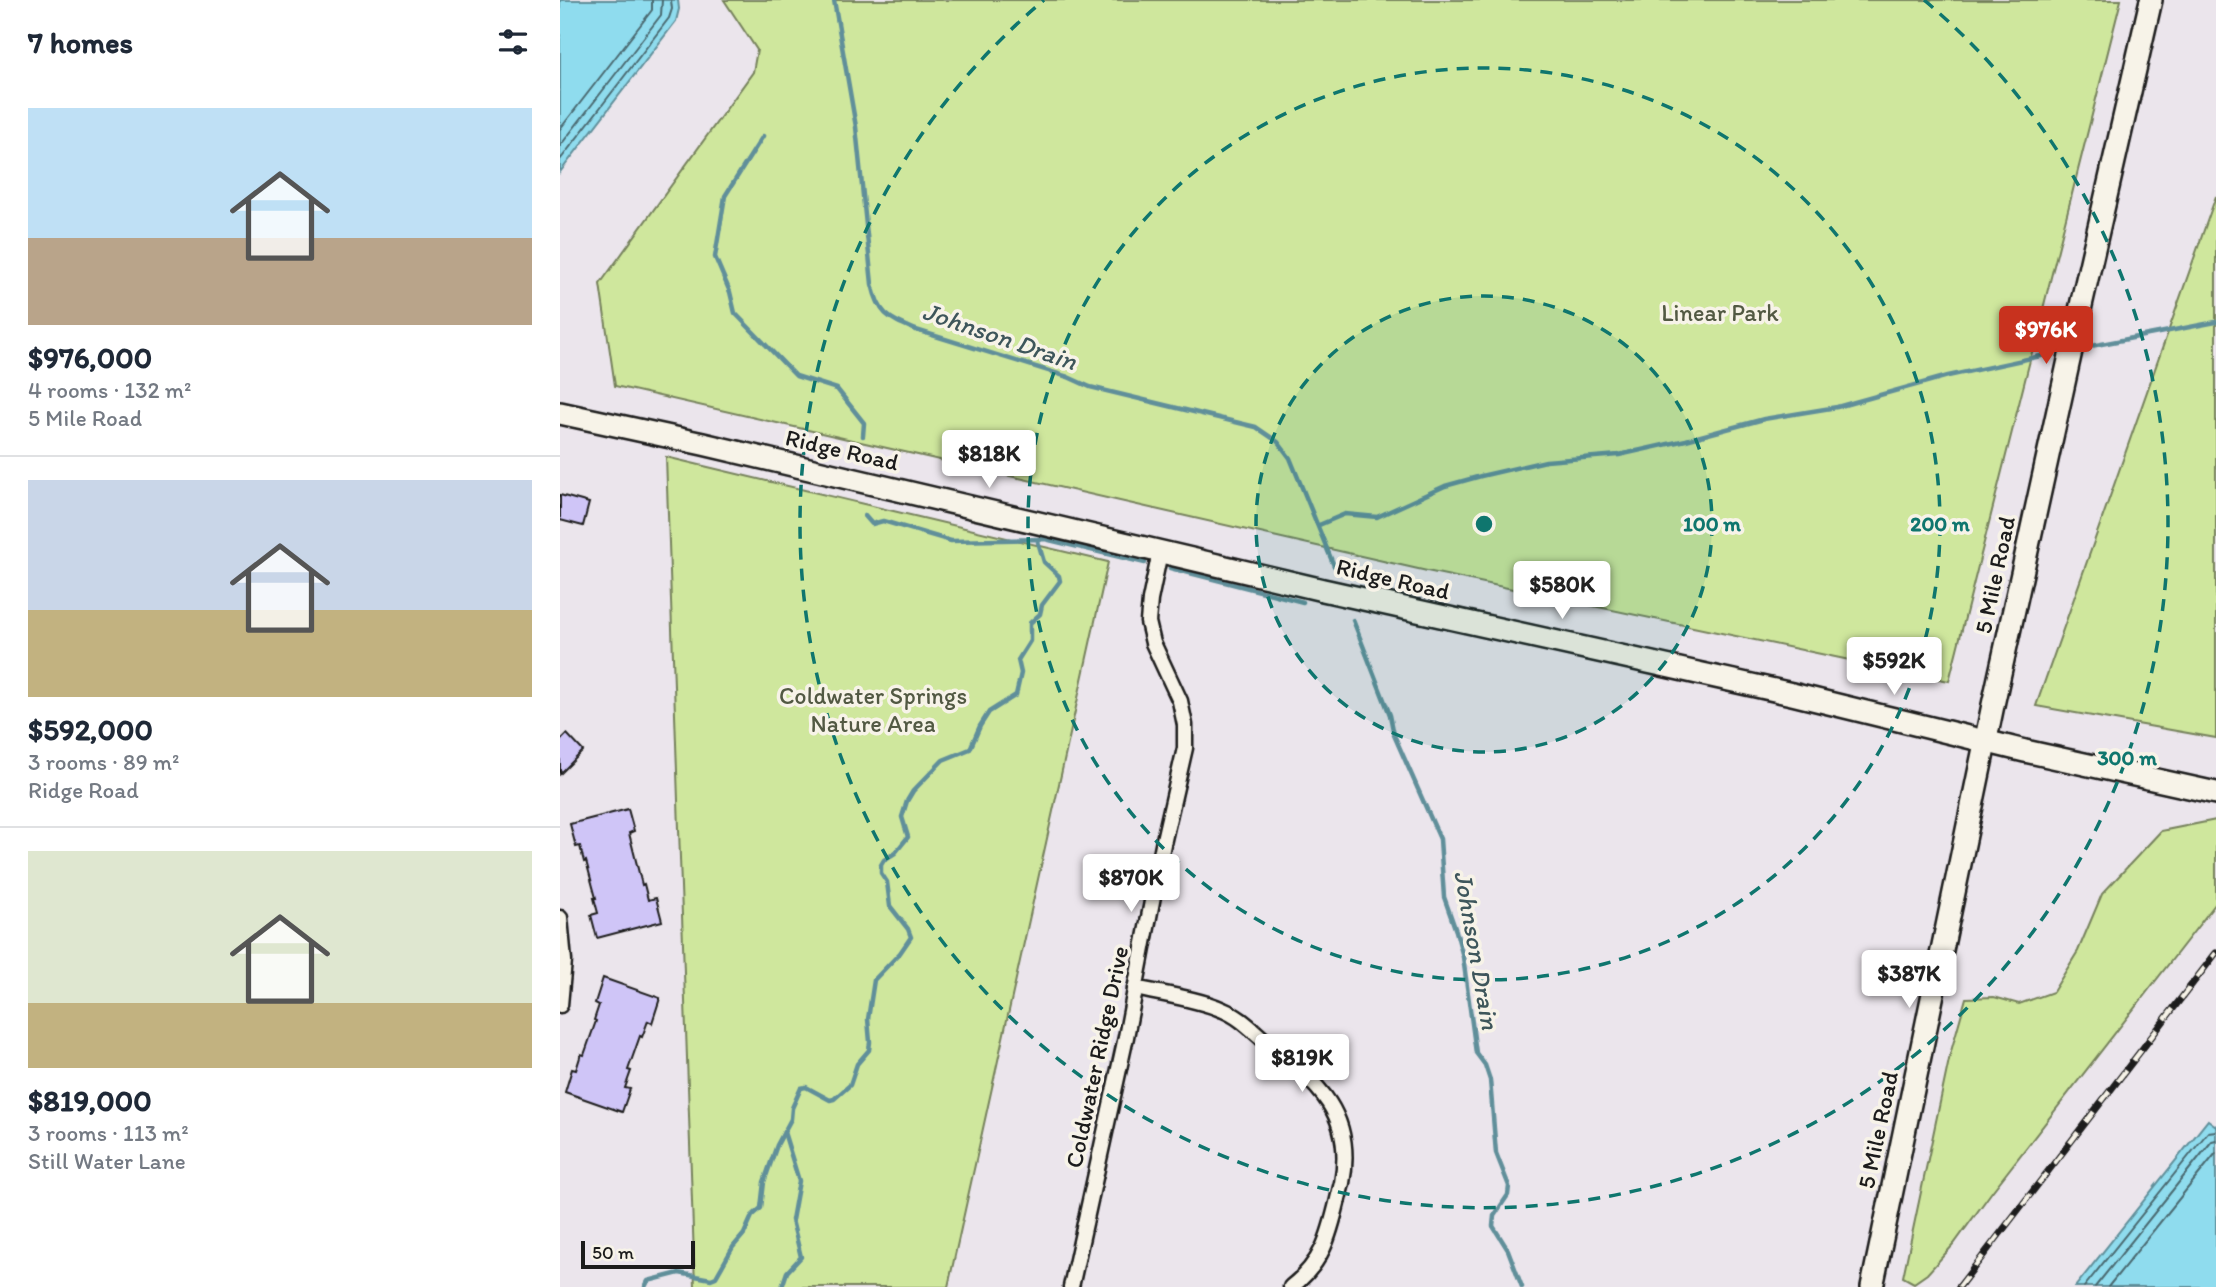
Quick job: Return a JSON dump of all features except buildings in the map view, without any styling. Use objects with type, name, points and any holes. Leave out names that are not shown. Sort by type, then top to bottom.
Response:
[{"type":"street","name":"5 Mile Road","points":[[1872,1287],[2082,301],[2151,0]]},
{"type":"street","name":"Ridge Road","points":[[560,413],[703,444],[1348,596],[1792,694],[2216,793]]},
{"type":"street","name":"Coldwater Ridge Drive","points":[[1071,1287],[1185,748],[1185,725],[1180,701],[1153,643],[1149,622],[1150,600],[1160,552]]},
{"type":"street","points":[[560,918],[564,961],[560,1005]]},
{"type":"street","points":[[1135,988],[1212,1006],[1230,1013],[1314,1082],[1332,1107],[1343,1149],[1342,1183],[1323,1251],[1312,1268],[1291,1287]]},
{"type":"green space","name":"Linear Park","points":[[724,0],[2121,0],[1949,681],[1427,571],[615,386],[600,284],[753,72],[757,50]]},
{"type":"green space","points":[[2216,196],[2216,738],[2036,706]]},
{"type":"green space","name":"Coldwater Springs Nature Area","points":[[666,457],[1108,562],[948,1287],[695,1287]]},
{"type":"green space","points":[[2216,820],[2216,903],[1954,1244],[1927,1274],[1914,1283],[1903,1277],[1950,1055],[1966,998],[1994,997],[2019,1004],[2053,992],[2078,951],[2102,894],[2161,831]]},
{"type":"water","points":[[560,0],[678,0],[679,9],[676,21],[560,172]]},
{"type":"water","points":[[2208,1120],[2216,1126],[2216,1287],[2075,1287]]},
{"type":"waterway","name":"Johnson Drain","points":[[834,0],[856,127],[872,284],[878,303],[886,314],[916,330],[1068,377],[1090,387],[1256,427],[1278,442],[1290,458],[1334,566]]},
{"type":"waterway","points":[[763,136],[725,196],[715,257],[730,292],[735,313],[796,376],[837,389],[864,423],[863,436]]},
{"type":"waterway","points":[[2091,346],[2216,322]]},
{"type":"waterway","points":[[1319,525],[1345,514],[1377,517],[1445,486],[1481,476],[1546,461],[1619,455],[1764,419],[1837,407],[1948,376],[2050,354]]},
{"type":"waterway","points":[[865,516],[872,524],[883,521],[951,541],[1045,539],[1145,563]]},
{"type":"waterway","points":[[645,1287],[648,1281],[679,1273],[711,1279],[716,1277],[733,1247],[744,1234],[752,1216],[761,1208],[764,1182],[801,1088],[806,1087],[830,1100],[834,1099],[850,1085],[857,1064],[869,1050],[868,1019],[874,980],[911,937],[890,906],[887,882],[881,873],[881,865],[908,837],[902,817],[913,791],[943,760],[970,749],[989,712],[1016,695],[1021,673],[1018,660],[1030,641],[1030,623],[1040,614],[1042,605],[1060,581],[1059,576],[1044,562],[1038,542],[1041,539]]},
{"type":"waterway","points":[[1170,568],[1303,602]]},
{"type":"waterway","name":"Johnson Drain","points":[[1353,620],[1390,715],[1394,735],[1440,839],[1444,897],[1463,957],[1476,1053],[1485,1065],[1490,1080],[1496,1153],[1509,1186],[1508,1195],[1494,1216],[1493,1226],[1508,1250],[1522,1287]]},
{"type":"waterway","points":[[782,1287],[787,1272],[801,1257],[792,1220],[799,1181],[784,1132]]},
{"type":"railway","points":[[1959,1287],[2216,953]]}]
